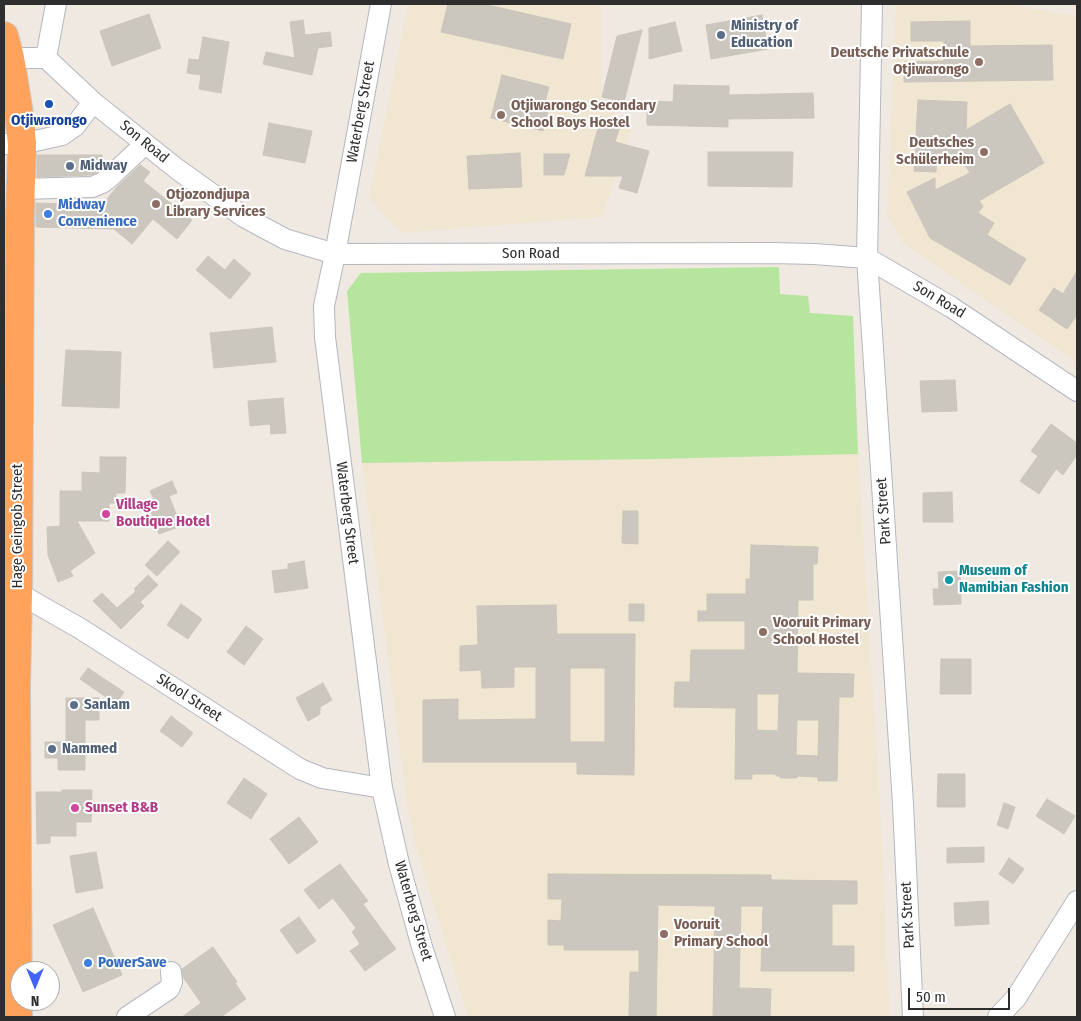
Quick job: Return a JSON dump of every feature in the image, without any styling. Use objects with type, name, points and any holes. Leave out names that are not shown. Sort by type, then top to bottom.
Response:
[{"type":"highway","name":"Hage Geingob Street","points":[[6,51],[20,114],[13,144],[15,206],[10,688],[18,1017]]},
{"type":"street","points":[[6,51],[46,58],[56,4]]},
{"type":"street","name":"Waterberg Street","points":[[381,4],[324,306],[325,337],[382,788],[422,947],[445,1017]]},
{"type":"street","name":"Park Street","points":[[872,4],[867,258],[903,804],[913,1017]]},
{"type":"street","name":"Son Road","points":[[46,58],[94,102],[177,169],[244,217],[286,239],[335,254],[773,253],[867,258],[951,307],[1077,391]]},
{"type":"street","points":[[13,144],[62,135],[75,126],[94,102]]},
{"type":"street","points":[[15,206],[102,183],[145,144]]},
{"type":"street","name":"Skool Street","points":[[11,592],[81,629],[300,769],[322,778],[382,788]]},
{"type":"street","points":[[998,1017],[1016,998],[1077,901]]},
{"type":"street","points":[[127,1017],[169,989],[172,982],[171,972]]},
{"type":"shaded area","name":"Otjiwarongo Secondary School Boys Hostel","points":[[408,4],[602,4],[601,106],[633,124],[602,217],[402,233],[380,211],[369,198]]},
{"type":"shaded area","name":"Deutsches Schülerheim","points":[[896,4],[1016,4],[1032,9],[1077,16],[1077,363],[903,243],[887,215]]},
{"type":"shaded area","points":[[858,454],[880,805],[890,1017],[468,1017],[417,851],[408,812],[362,463]]},
{"type":"green space","points":[[779,267],[780,294],[808,296],[810,313],[853,316],[858,454],[362,463],[347,291],[361,273]]},
{"type":"building","points":[[448,4],[483,4],[571,24],[563,59],[441,32]]},
{"type":"building","points":[[149,14],[161,48],[112,66],[100,31]]},
{"type":"building","points":[[762,15],[768,49],[711,59],[706,25]]},
{"type":"building","points":[[303,20],[305,35],[330,32],[332,46],[318,48],[312,75],[263,64],[266,52],[295,58],[290,22]]},
{"type":"building","points":[[970,21],[970,46],[1052,45],[1053,80],[904,82],[904,62],[944,61],[944,41],[911,41],[911,22]]},
{"type":"building","points":[[675,22],[682,51],[649,59],[649,28]]},
{"type":"building","points":[[642,30],[624,102],[602,97],[617,36]]},
{"type":"building","points":[[203,37],[229,42],[221,93],[199,89],[201,75],[187,73],[189,59],[199,60]]},
{"type":"building","points":[[502,75],[549,87],[545,102],[550,103],[543,131],[491,118]]},
{"type":"building","points":[[674,85],[729,86],[729,95],[813,93],[814,118],[728,119],[728,127],[647,125],[647,101],[673,102]]},
{"type":"building","points":[[918,100],[967,102],[966,130],[1010,104],[1044,163],[979,201],[983,206],[978,213],[994,223],[987,235],[1026,259],[1010,285],[930,238],[907,192],[935,178],[935,190],[970,173],[958,154],[937,153],[936,172],[914,171]]},
{"type":"building","points":[[601,117],[621,123],[615,142],[649,151],[637,193],[619,188],[623,176],[585,176]]},
{"type":"building","points":[[269,123],[312,131],[305,163],[263,155]]},
{"type":"building","points":[[708,152],[793,152],[792,187],[708,186]]},
{"type":"building","points":[[520,153],[522,187],[469,189],[467,156]]},
{"type":"building","points":[[544,154],[570,154],[564,175],[544,175]]},
{"type":"building","points":[[37,155],[102,155],[103,168],[90,175],[37,177]]},
{"type":"building","points":[[140,165],[150,172],[143,181],[192,220],[177,239],[153,219],[132,244],[114,229],[36,227],[36,203],[102,205],[116,188]]},
{"type":"building","points":[[208,256],[225,270],[234,259],[251,274],[230,299],[196,270]]},
{"type":"building","points":[[1077,271],[1077,315],[1067,329],[1039,310],[1054,288],[1063,294]]},
{"type":"building","points":[[272,327],[276,362],[214,368],[210,333]]},
{"type":"building","points":[[66,350],[121,352],[119,408],[62,406]]},
{"type":"building","points":[[955,380],[957,411],[922,412],[920,381]]},
{"type":"building","points":[[283,398],[286,433],[271,434],[270,424],[250,426],[248,401]]},
{"type":"building","points":[[1051,424],[1077,443],[1077,455],[1063,475],[1056,469],[1039,494],[1020,481],[1038,456],[1031,451]]},
{"type":"building","points":[[100,457],[126,457],[125,493],[116,493],[116,503],[109,503],[109,521],[77,521],[95,553],[70,571],[73,576],[58,582],[48,555],[47,527],[60,526],[60,491],[82,491],[82,472],[100,473]]},
{"type":"building","points":[[172,481],[177,493],[169,496],[181,526],[159,534],[151,512],[159,509],[150,491]]},
{"type":"building","points":[[952,492],[953,522],[923,522],[923,493]]},
{"type":"building","points":[[623,511],[638,511],[638,544],[622,543]]},
{"type":"building","points":[[168,541],[180,552],[157,576],[145,565]]},
{"type":"building","points":[[751,545],[818,547],[817,564],[813,564],[813,600],[798,600],[797,673],[854,674],[853,697],[839,697],[837,781],[818,781],[818,777],[797,776],[797,778],[780,778],[776,774],[752,774],[752,779],[735,779],[736,708],[674,707],[675,682],[690,682],[691,650],[745,650],[745,621],[698,621],[698,611],[707,611],[707,594],[746,594],[746,579],[750,579]],"holes":[[[757,694],[779,694],[778,731],[757,730]],[[797,720],[819,720],[818,756],[796,755]]]},
{"type":"building","points":[[304,561],[308,588],[275,593],[272,571],[288,569],[288,564]]},
{"type":"building","name":"Museum of Namibian Fashion","points":[[960,571],[961,604],[934,605],[933,589],[939,589],[938,572]]},
{"type":"building","points":[[148,575],[158,585],[140,602],[144,606],[121,629],[93,601],[102,593],[117,608],[136,591],[134,589]]},
{"type":"building","points":[[181,604],[202,619],[188,639],[167,625]]},
{"type":"building","points":[[629,604],[644,604],[644,621],[629,621]]},
{"type":"building","points":[[556,605],[557,634],[635,634],[634,775],[577,774],[577,762],[423,762],[423,700],[458,699],[458,720],[536,719],[536,667],[514,667],[514,687],[482,688],[481,670],[460,671],[460,646],[478,645],[477,606]],"holes":[[[570,668],[605,668],[605,742],[570,742]]]},
{"type":"building","points":[[246,626],[263,639],[244,665],[227,652]]},
{"type":"building","points":[[941,659],[971,659],[971,694],[940,694]]},
{"type":"building","points":[[88,668],[124,692],[116,704],[80,679]]},
{"type":"building","points":[[323,683],[332,700],[320,707],[320,714],[308,721],[296,698]]},
{"type":"building","points":[[66,698],[99,698],[99,720],[85,720],[85,770],[58,770],[58,758],[45,758],[45,742],[66,742]]},
{"type":"building","points":[[171,716],[193,733],[182,747],[160,731]]},
{"type":"building","points":[[938,774],[965,774],[965,807],[937,807]]},
{"type":"building","points":[[244,778],[267,794],[251,819],[227,803]]},
{"type":"building","points":[[62,790],[92,790],[91,822],[76,822],[76,836],[50,836],[50,843],[37,844],[36,792],[62,792]]},
{"type":"building","points":[[1047,799],[1075,816],[1064,834],[1036,816]]},
{"type":"building","points":[[1004,803],[1015,807],[1008,829],[997,825]]},
{"type":"building","points":[[299,817],[318,842],[289,864],[270,839]]},
{"type":"building","points":[[984,847],[984,862],[947,863],[947,848]]},
{"type":"building","points":[[96,852],[103,888],[76,893],[70,856]]},
{"type":"building","points":[[1009,858],[1024,869],[1013,884],[999,874]]},
{"type":"building","points":[[340,864],[368,901],[363,904],[396,949],[365,971],[350,951],[360,944],[352,932],[356,928],[333,898],[319,909],[304,890]]},
{"type":"building","points":[[548,874],[771,875],[771,880],[857,881],[857,904],[832,904],[832,946],[854,946],[854,971],[761,971],[763,906],[741,906],[739,988],[771,989],[770,1017],[713,1017],[715,906],[658,905],[656,1017],[629,1017],[630,972],[639,972],[639,950],[564,950],[564,945],[548,945],[548,920],[561,921],[562,899],[548,899]]},
{"type":"building","points":[[988,901],[989,924],[955,926],[954,903]]},
{"type":"building","points":[[93,908],[122,975],[83,992],[53,925]]},
{"type":"building","points":[[299,917],[316,941],[297,954],[280,930]]},
{"type":"building","points":[[213,947],[237,982],[235,983],[246,999],[221,1017],[182,1017],[201,1003],[183,977],[182,969]]},
{"type":"place","name":"Ministry of Education","points":[[721,35]]},
{"type":"place","name":"Deutsche Privatschule Otjiwarongo","points":[[979,62]]},
{"type":"place","name":"Otjiwarongo","points":[[49,104]]},
{"type":"place","name":"Otjiwarongo Secondary School Boys Hostel","points":[[501,115]]},
{"type":"place","name":"Deutsches Schülerheim","points":[[984,152]]},
{"type":"place","name":"Midway","points":[[70,166]]},
{"type":"place","name":"Otjozondjupa Library Services","points":[[156,204]]},
{"type":"place","name":"Midway Convenience","points":[[48,214]]},
{"type":"place","name":"Village Boutique Hotel","points":[[106,514]]},
{"type":"place","name":"Museum of Namibian Fashion","points":[[949,580]]},
{"type":"place","name":"Vooruit Primary School Hostel","points":[[763,632]]},
{"type":"place","name":"Sanlam","points":[[74,705]]},
{"type":"place","name":"Nammed","points":[[52,749]]},
{"type":"place","name":"Sunset B&B","points":[[75,808]]},
{"type":"place","name":"Vooruit Primary School","points":[[664,934]]},
{"type":"place","name":"PowerSave","points":[[88,963]]}]
